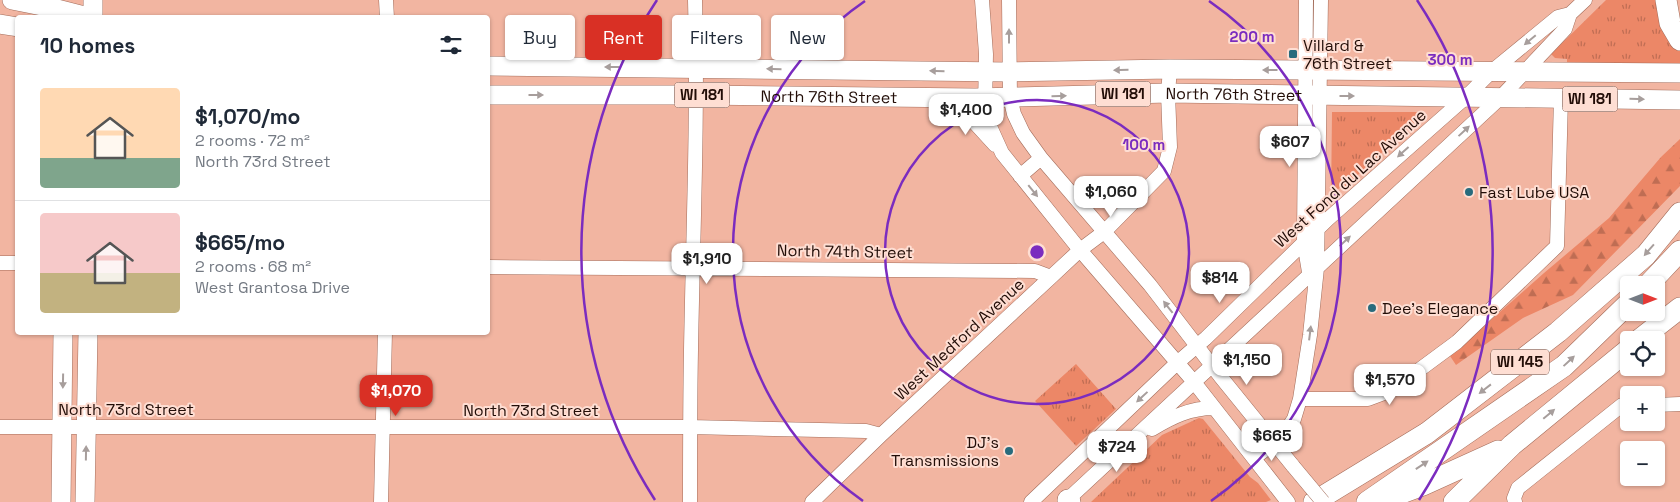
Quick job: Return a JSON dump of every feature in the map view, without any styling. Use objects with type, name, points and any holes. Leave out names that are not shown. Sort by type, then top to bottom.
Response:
[{"type":"highway","points":[[1666,0],[1670,23],[1680,40]]},
{"type":"highway","name":"WI 145","points":[[1314,502],[1427,433],[1558,332],[1646,255],[1680,213]]},
{"type":"highway","points":[[1656,276],[1680,251]]},
{"type":"highway","points":[[1658,325],[1680,302]]},
{"type":"highway","points":[[1650,331],[1680,308]]},
{"type":"highway","name":"WI 145","points":[[1367,502],[1564,366],[1620,312]]},
{"type":"highway","points":[[1454,502],[1512,446],[1620,356]]},
{"type":"highway","points":[[1376,502],[1423,485],[1512,446]]},
{"type":"highway","points":[[1300,502],[1340,486]]},
{"type":"main road","points":[[92,15],[93,0]]},
{"type":"main road","points":[[25,1],[83,15]]},
{"type":"main road","points":[[0,24],[15,26]]},
{"type":"main road","name":"North 76th Street","points":[[490,66],[1009,72],[1170,69],[1680,73]]},
{"type":"main road","name":"North 76th Street","points":[[490,95],[986,98],[1168,93],[1680,100]]},
{"type":"main road","points":[[61,502],[63,335]]},
{"type":"main road","points":[[85,502],[88,335]]},
{"type":"street","points":[[386,0],[387,15]]},
{"type":"street","points":[[690,502],[690,349],[694,267],[695,95],[697,68],[695,0]]},
{"type":"street","points":[[982,0],[985,108],[988,122],[1002,153]]},
{"type":"street","points":[[1009,0],[1010,97],[1014,114],[1023,134],[1041,158],[1150,286],[1323,502]]},
{"type":"street","points":[[1306,0],[1313,71]]},
{"type":"street","points":[[1313,277],[1304,242],[1313,71],[1321,0]]},
{"type":"street","name":"West Fond du Lac Avenue","points":[[1068,501],[1125,445],[1212,365],[1313,277],[1501,97],[1564,29],[1570,14],[1585,0]]},
{"type":"street","name":"West Fond du Lac Avenue","points":[[1035,498],[1177,363],[1198,346],[1317,229],[1492,72],[1558,17],[1570,14]]},
{"type":"street","name":"West Medford Avenue","points":[[812,502],[881,435],[1080,250],[1104,232],[1164,171],[1170,147],[1168,93],[1170,69]]},
{"type":"street","points":[[1254,458],[1274,443],[1288,428],[1294,419],[1300,399],[1310,335],[1317,229],[1312,95]]},
{"type":"street","points":[[952,98],[1002,153],[1080,250],[1194,382],[1288,502]]},
{"type":"street","points":[[1300,399],[1368,399],[1392,390],[1457,342],[1557,246],[1561,98]]},
{"type":"street","points":[[1020,176],[1041,158]]},
{"type":"street","points":[[0,263],[15,264]]},
{"type":"street","name":"North 74th Street","points":[[490,267],[1035,271],[1051,277]]},
{"type":"street","points":[[380,502],[384,335]]},
{"type":"street","points":[[1665,404],[1680,404]]},
{"type":"street","points":[[1125,445],[1169,418],[1195,409],[1214,408]]},
{"type":"street","points":[[1515,502],[1514,498],[1518,488],[1620,409]]},
{"type":"street","name":"North 73rd Street","points":[[0,427],[690,427],[866,431],[881,435]]},
{"type":"street","points":[[1035,498],[1055,494],[1068,501]]},
{"type":"green space","points":[[1606,0],[1663,0],[1680,45],[1680,64],[1567,64],[1567,59],[1555,58],[1551,54]]},
{"type":"green space","points":[[1332,112],[1424,113],[1344,188],[1342,186],[1332,194],[1334,197],[1331,201]]},
{"type":"green space","points":[[1680,139],[1680,186],[1573,295],[1523,318],[1456,365],[1450,356],[1609,218],[1661,157]]},
{"type":"green space","points":[[1076,364],[1116,409],[1076,446],[1035,401]]},
{"type":"green space","points":[[1199,418],[1203,419],[1271,500],[1266,502],[1091,502],[1162,435]]},
{"type":"place","name":"Villard & 76th Street","points":[[1293,54]]},
{"type":"place","name":"Fast Lube USA","points":[[1469,192]]},
{"type":"place","name":"Dee's Elegance","points":[[1372,308]]},
{"type":"place","name":"DJ's Transmissions","points":[[1009,451]]}]
